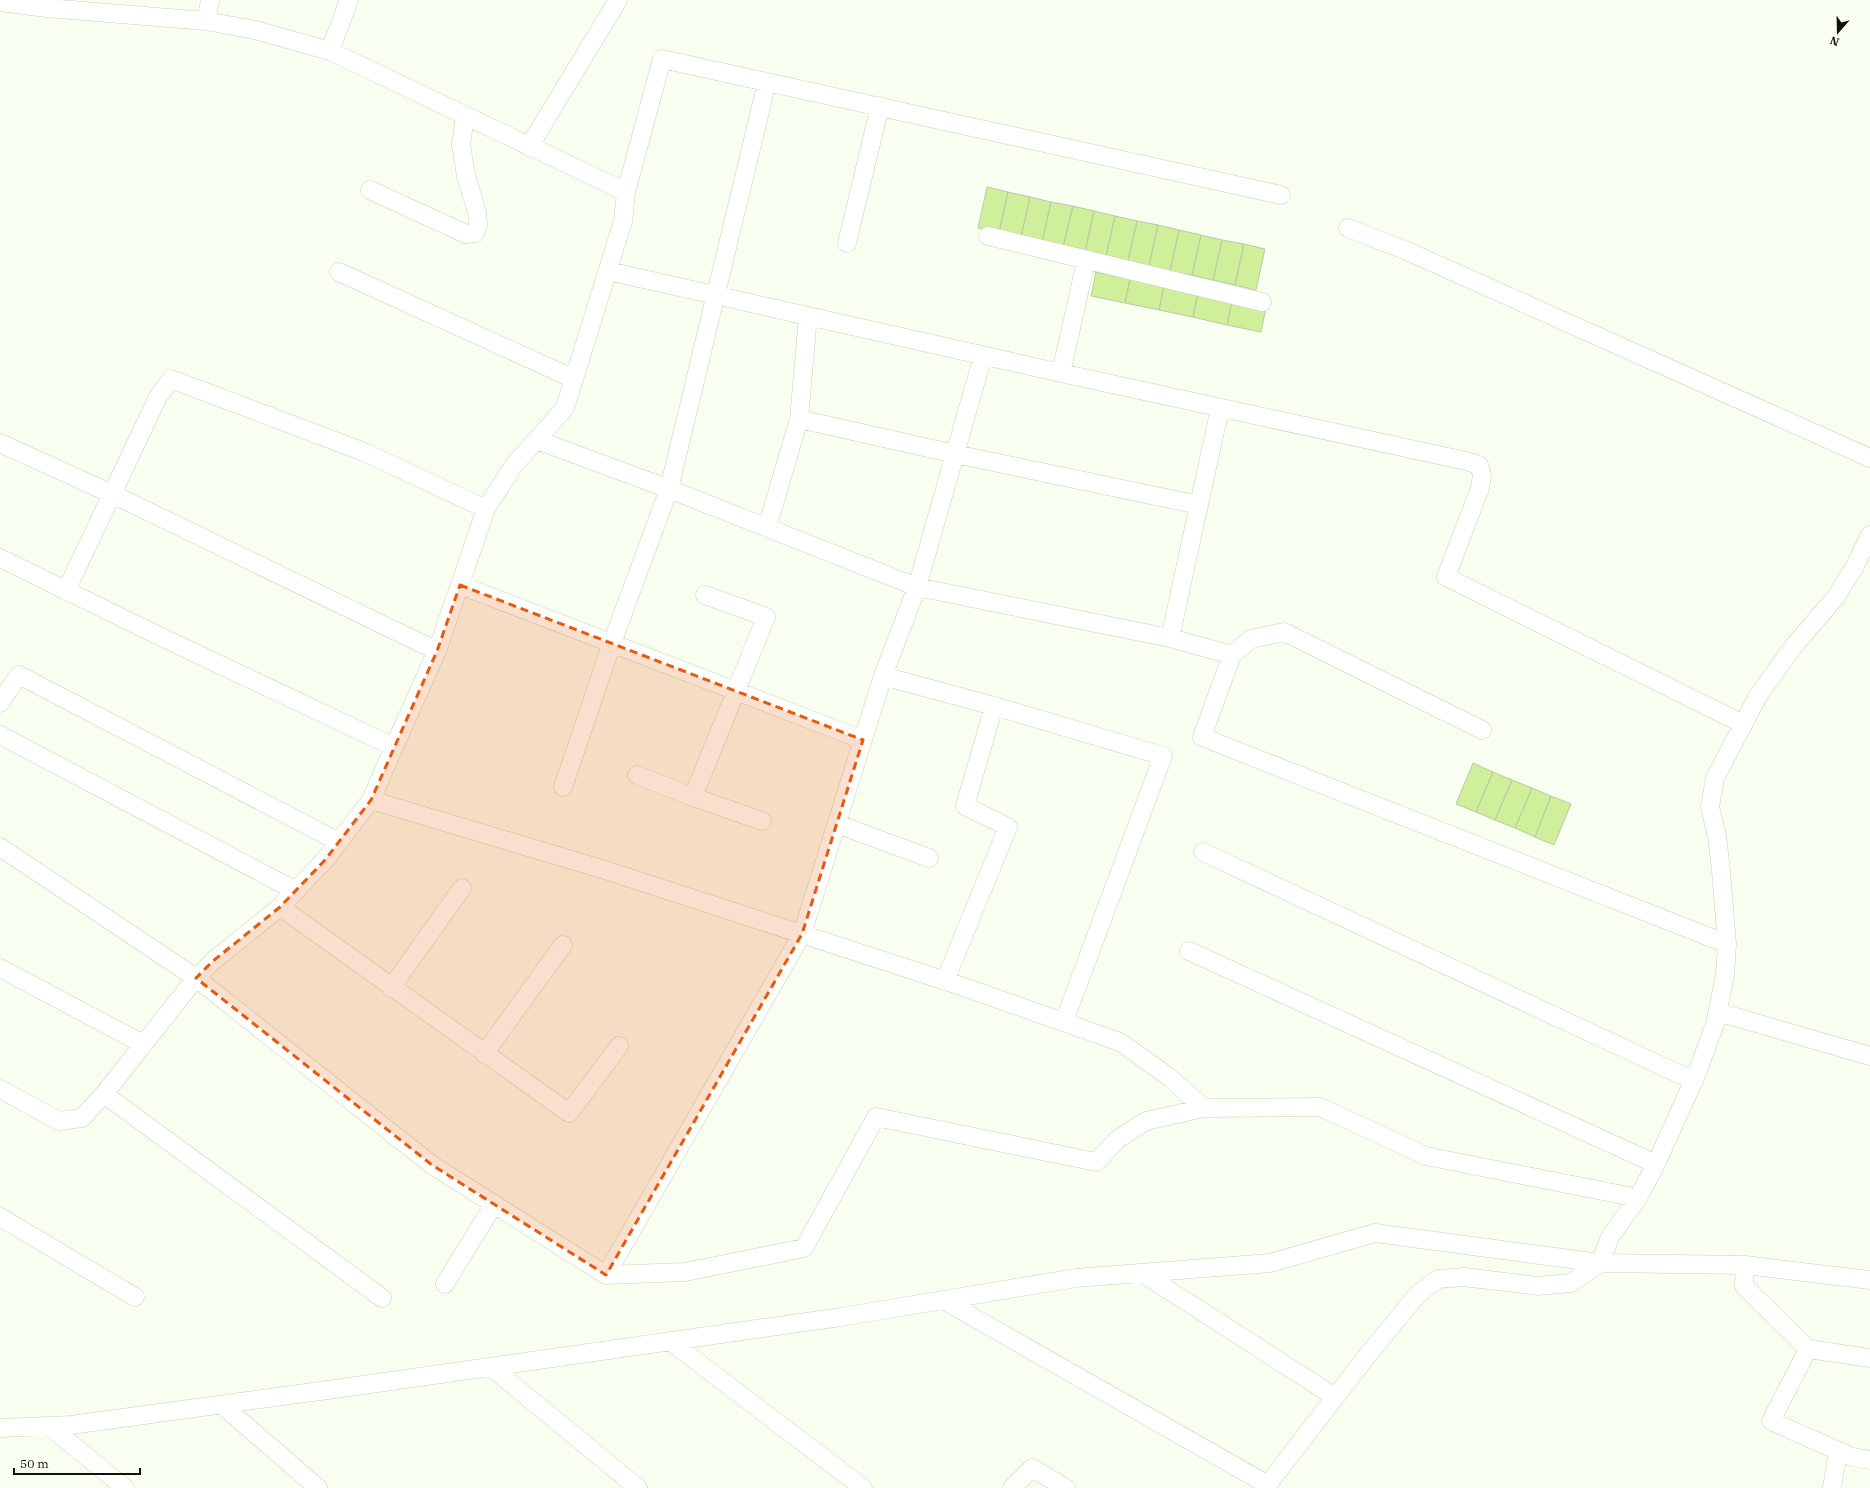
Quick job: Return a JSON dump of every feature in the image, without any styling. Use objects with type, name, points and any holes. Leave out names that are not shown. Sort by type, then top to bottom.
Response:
[{"type":"street","points":[[206,21],[210,0]]},
{"type":"street","points":[[330,50],[349,0]]},
{"type":"street","points":[[529,147],[618,0]]},
{"type":"street","points":[[0,2],[47,8],[206,21],[255,30],[330,50],[529,147],[626,192]]},
{"type":"street","points":[[0,1089],[59,1121],[82,1118],[104,1094],[196,978],[213,961],[280,907],[296,891],[325,860],[371,800],[437,651],[486,509],[514,465],[565,408],[623,221],[626,192],[662,59],[1281,195]]},
{"type":"street","points":[[563,787],[612,643],[669,489],[767,82]]},
{"type":"street","points":[[848,243],[880,106]]},
{"type":"street","points":[[370,190],[466,234],[475,232],[478,225],[477,212],[466,176],[461,145],[465,116]]},
{"type":"street","points":[[1348,228],[1407,251],[1870,458]]},
{"type":"street","points":[[988,236],[1086,261],[1262,302]]},
{"type":"street","points":[[1061,373],[1086,261]]},
{"type":"street","points":[[608,271],[983,356],[1458,459],[1479,465],[1482,475],[1480,488],[1446,577],[1743,724]]},
{"type":"street","points":[[339,272],[574,379]]},
{"type":"street","points":[[767,528],[799,419],[808,316]]},
{"type":"street","points":[[606,1275],[802,934],[883,676],[917,587],[983,356]]},
{"type":"street","points":[[66,591],[158,397],[171,379],[364,452],[486,509]]},
{"type":"street","points":[[1170,638],[1220,408]]},
{"type":"street","points":[[799,419],[955,454],[1199,505]]},
{"type":"street","points":[[537,440],[669,489],[917,587],[1170,638],[1232,656]]},
{"type":"street","points":[[0,442],[112,494],[437,651]]},
{"type":"street","points":[[943,1300],[1266,1486],[1418,1294],[1438,1279],[1464,1277],[1538,1286],[1571,1283],[1600,1263],[1610,1237],[1638,1198],[1656,1164],[1694,1081],[1718,1012],[1725,975],[1727,944],[1717,836],[1710,808],[1715,778],[1758,696],[1788,653],[1835,598],[1855,566],[1870,535]]},
{"type":"street","points":[[0,558],[66,591],[394,747]]},
{"type":"street","points":[[460,584],[863,740]]},
{"type":"street","points":[[694,797],[766,618],[705,595]]},
{"type":"street","points":[[1482,730],[1284,632],[1251,639],[1232,656],[1202,737],[1727,944]]},
{"type":"street","points":[[0,703],[19,675],[339,842]]},
{"type":"street","points":[[883,676],[994,706],[1162,756],[1064,1022]]},
{"type":"street","points":[[945,981],[1008,827],[965,806],[994,706]]},
{"type":"street","points":[[0,735],[296,891]]},
{"type":"street","points":[[637,775],[762,821]]},
{"type":"street","points":[[371,800],[605,870],[945,981],[1120,1042],[1169,1077],[1204,1108]]},
{"type":"street","points":[[837,824],[929,858]]},
{"type":"street","points":[[0,847],[196,978],[432,1165],[606,1275],[685,1272],[804,1248],[876,1117],[1096,1162],[1118,1139],[1146,1121],[1204,1108],[1320,1108],[1426,1156],[1638,1198]]},
{"type":"street","points":[[1203,852],[1694,1081]]},
{"type":"street","points":[[391,988],[462,888]]},
{"type":"street","points":[[280,907],[391,988],[569,1114],[619,1046]]},
{"type":"street","points":[[484,1054],[563,945]]},
{"type":"street","points":[[1189,951],[1656,1164]]},
{"type":"street","points":[[0,968],[143,1044]]},
{"type":"street","points":[[1718,1012],[1870,1056]]},
{"type":"street","points":[[104,1094],[382,1298]]},
{"type":"street","points":[[445,1284],[494,1204]]},
{"type":"street","points":[[0,1217],[135,1297]]},
{"type":"street","points":[[0,1428],[70,1425],[222,1405],[670,1341],[943,1300],[1076,1278],[1270,1263],[1375,1233],[1600,1263],[1745,1265],[1870,1280]]},
{"type":"street","points":[[1745,1265],[1744,1286],[1808,1349],[1870,1358]]},
{"type":"street","points":[[1142,1273],[1335,1398]]},
{"type":"street","points":[[670,1341],[863,1488]]},
{"type":"street","points":[[1808,1349],[1771,1421],[1852,1457],[1870,1460]]},
{"type":"street","points":[[491,1367],[638,1488]]},
{"type":"street","points":[[222,1405],[318,1488]]},
{"type":"street","points":[[49,1426],[125,1488]]},
{"type":"street","points":[[1832,1488],[1838,1451]]},
{"type":"street","points":[[1012,1488],[1032,1468],[1066,1488]]},
{"type":"highlighted area","points":[[460,585],[863,740],[802,934],[606,1275],[432,1165],[196,978],[213,961],[280,907],[325,860],[371,800],[437,651]]},
{"type":"building","points":[[987,187],[1008,192],[999,232],[978,228]]},
{"type":"building","points":[[1008,192],[1030,197],[1021,237],[999,232]]},
{"type":"building","points":[[1030,197],[1051,202],[1042,242],[1021,237]]},
{"type":"building","points":[[1051,202],[1073,206],[1063,247],[1042,242]]},
{"type":"building","points":[[1073,206],[1094,211],[1085,252],[1063,247]]},
{"type":"building","points":[[1094,211],[1115,216],[1106,256],[1085,252]]},
{"type":"building","points":[[1115,216],[1137,221],[1128,261],[1106,256]]},
{"type":"building","points":[[1137,221],[1158,225],[1149,266],[1128,261]]},
{"type":"building","points":[[1158,225],[1179,230],[1170,271],[1149,266]]},
{"type":"building","points":[[1179,230],[1201,235],[1192,275],[1170,271]]},
{"type":"building","points":[[1201,235],[1222,240],[1213,280],[1192,275]]},
{"type":"building","points":[[1222,240],[1244,244],[1235,285],[1213,280]]},
{"type":"building","points":[[1244,244],[1265,249],[1256,290],[1235,285]]},
{"type":"building","points":[[1096,272],[1130,279],[1125,303],[1091,296]]},
{"type":"building","points":[[1130,279],[1164,286],[1159,310],[1125,303]]},
{"type":"building","points":[[1164,286],[1198,293],[1193,317],[1159,310]]},
{"type":"building","points":[[1198,293],[1232,301],[1227,325],[1193,317]]},
{"type":"building","points":[[1232,301],[1266,308],[1261,332],[1227,325]]},
{"type":"building","points":[[1473,763],[1493,772],[1476,812],[1456,804]]},
{"type":"building","points":[[1493,772],[1512,780],[1495,820],[1476,812]]},
{"type":"building","points":[[1512,780],[1532,788],[1515,828],[1495,820]]},
{"type":"building","points":[[1532,788],[1551,796],[1535,837],[1515,828]]},
{"type":"building","points":[[1551,796],[1571,804],[1554,845],[1535,837]]}]
